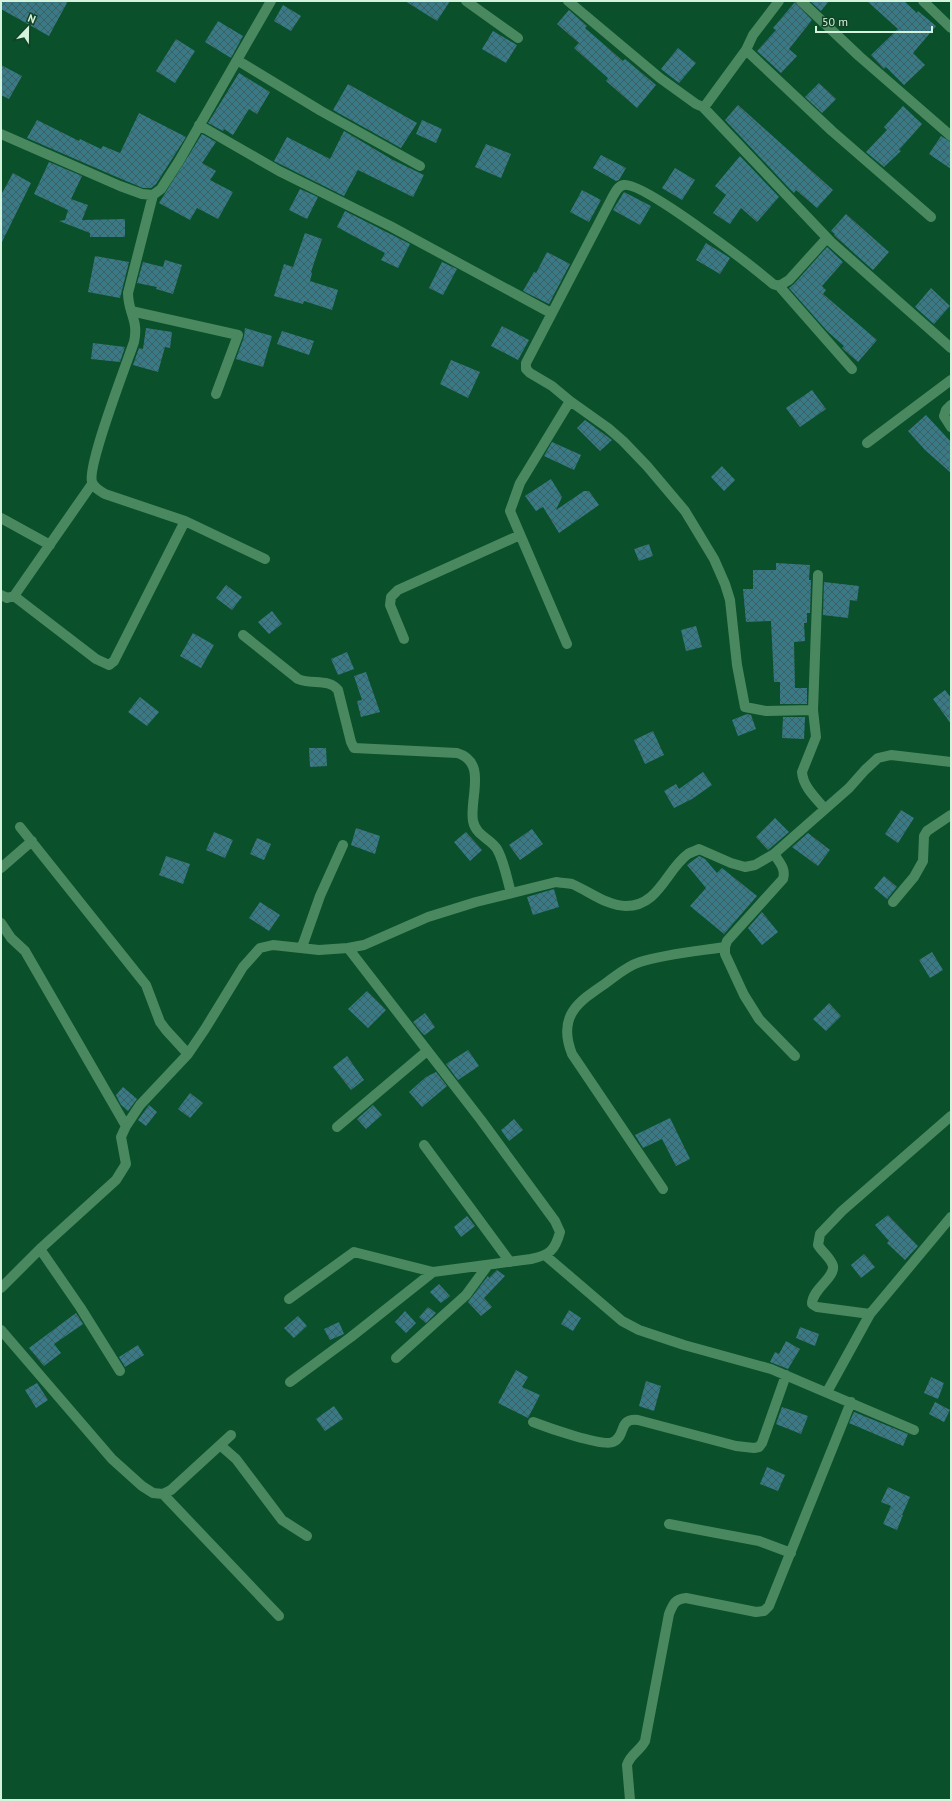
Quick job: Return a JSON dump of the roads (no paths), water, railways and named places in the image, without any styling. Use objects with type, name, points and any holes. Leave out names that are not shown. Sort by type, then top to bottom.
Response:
[{"type":"street","points":[[265,559],[185,521],[105,494],[92,484],[91,474],[97,449],[134,342],[136,331],[128,303],[128,293],[153,195],[161,189],[271,1]]},
{"type":"street","points":[[466,1],[518,38]]},
{"type":"street","points":[[568,1],[660,78],[696,104],[703,107],[827,238],[951,348]]},
{"type":"street","points":[[703,107],[746,50],[753,35],[779,1]]},
{"type":"street","points":[[801,1],[859,56],[951,136]]},
{"type":"street","points":[[923,1],[951,28]]},
{"type":"street","points":[[746,50],[832,131],[931,217]]},
{"type":"street","points":[[237,60],[321,111],[420,166]]},
{"type":"street","points":[[199,125],[279,170],[390,226],[551,313]]},
{"type":"street","points":[[1,134],[120,186],[142,194],[153,195]]},
{"type":"street","points":[[813,710],[766,711],[745,707],[737,665],[730,600],[726,584],[714,559],[685,511],[647,466],[623,441],[552,386],[530,373],[526,369],[526,363],[613,196],[618,188],[623,185],[640,189],[669,207],[732,250],[773,284],[779,286],[852,369]]},
{"type":"street","points":[[779,286],[789,280],[827,238]]},
{"type":"street","points":[[131,311],[238,336],[216,394]]},
{"type":"street","points":[[867,443],[951,380]]},
{"type":"street","points":[[567,644],[510,511],[520,484],[570,401]]},
{"type":"street","points":[[951,405],[946,410],[944,416],[951,428]]},
{"type":"street","points":[[1,595],[7,598],[14,596],[92,484]]},
{"type":"street","points":[[1,518],[50,544]]},
{"type":"street","points":[[14,596],[96,659],[109,665],[114,661],[185,521]]},
{"type":"street","points":[[404,639],[390,605],[391,597],[398,590],[520,535]]},
{"type":"street","points":[[818,576],[813,710],[816,737],[802,772],[802,777],[809,790],[825,809]]},
{"type":"street","points":[[243,634],[298,679],[304,682],[327,683],[334,685],[338,690],[351,742],[354,748],[457,753],[470,760],[475,774],[473,820],[476,830],[496,848],[511,893]]},
{"type":"street","points":[[1,1288],[40,1249],[116,1180],[126,1164],[121,1137],[126,1126],[140,1105],[188,1054],[243,967],[260,948],[273,945],[319,950],[348,948],[364,945],[428,917],[511,893],[556,882],[570,884],[615,905],[627,906],[644,902],[657,892],[681,861],[689,854],[699,849],[731,863],[745,866],[755,865],[774,854],[849,788],[864,770],[878,758],[891,755],[951,762]]},
{"type":"street","points":[[893,902],[914,877],[923,861],[924,836],[928,831],[951,815]]},
{"type":"street","points":[[20,827],[146,985],[160,1022],[188,1054]]},
{"type":"street","points":[[1,868],[32,841]]},
{"type":"street","points":[[302,947],[320,896],[343,845]]},
{"type":"street","points":[[774,854],[782,865],[785,873],[783,879],[727,941],[725,954],[744,995],[759,1019],[795,1056]]},
{"type":"street","points":[[1,923],[11,938],[25,951],[126,1126]]},
{"type":"street","points":[[662,1189],[572,1054],[568,1044],[568,1020],[573,1009],[580,1001],[630,966],[654,959],[725,947]]},
{"type":"street","points":[[289,1299],[354,1252],[433,1272],[546,1256],[554,1249],[560,1232],[555,1221],[498,1143],[348,948]]},
{"type":"street","points":[[337,1127],[427,1052]]},
{"type":"street","points":[[870,1314],[817,1307],[812,1304],[812,1298],[833,1271],[833,1264],[818,1245],[820,1234],[859,1194],[951,1116]]},
{"type":"street","points":[[424,1145],[510,1262]]},
{"type":"street","points":[[827,1392],[870,1314],[951,1217]]},
{"type":"street","points":[[40,1249],[80,1307],[120,1371]]},
{"type":"street","points":[[546,1256],[631,1327],[684,1345],[772,1369],[914,1430]]},
{"type":"street","points":[[396,1358],[466,1295],[488,1265]]},
{"type":"street","points":[[290,1382],[351,1337],[433,1272]]},
{"type":"street","points":[[1,1330],[112,1459],[142,1486],[153,1493],[163,1494],[171,1490],[231,1435]]},
{"type":"street","points":[[532,1422],[587,1439],[606,1443],[613,1442],[618,1438],[625,1422],[630,1419],[736,1446],[754,1448],[759,1447],[762,1443],[786,1375]]},
{"type":"street","points":[[630,1800],[627,1765],[628,1759],[642,1747],[644,1741],[668,1614],[673,1603],[678,1599],[686,1598],[756,1612],[764,1611],[770,1606],[851,1402]]},
{"type":"street","points":[[220,1445],[236,1459],[282,1520],[308,1536]]},
{"type":"street","points":[[163,1494],[279,1616]]},
{"type":"street","points":[[669,1524],[759,1541],[791,1553]]}]
